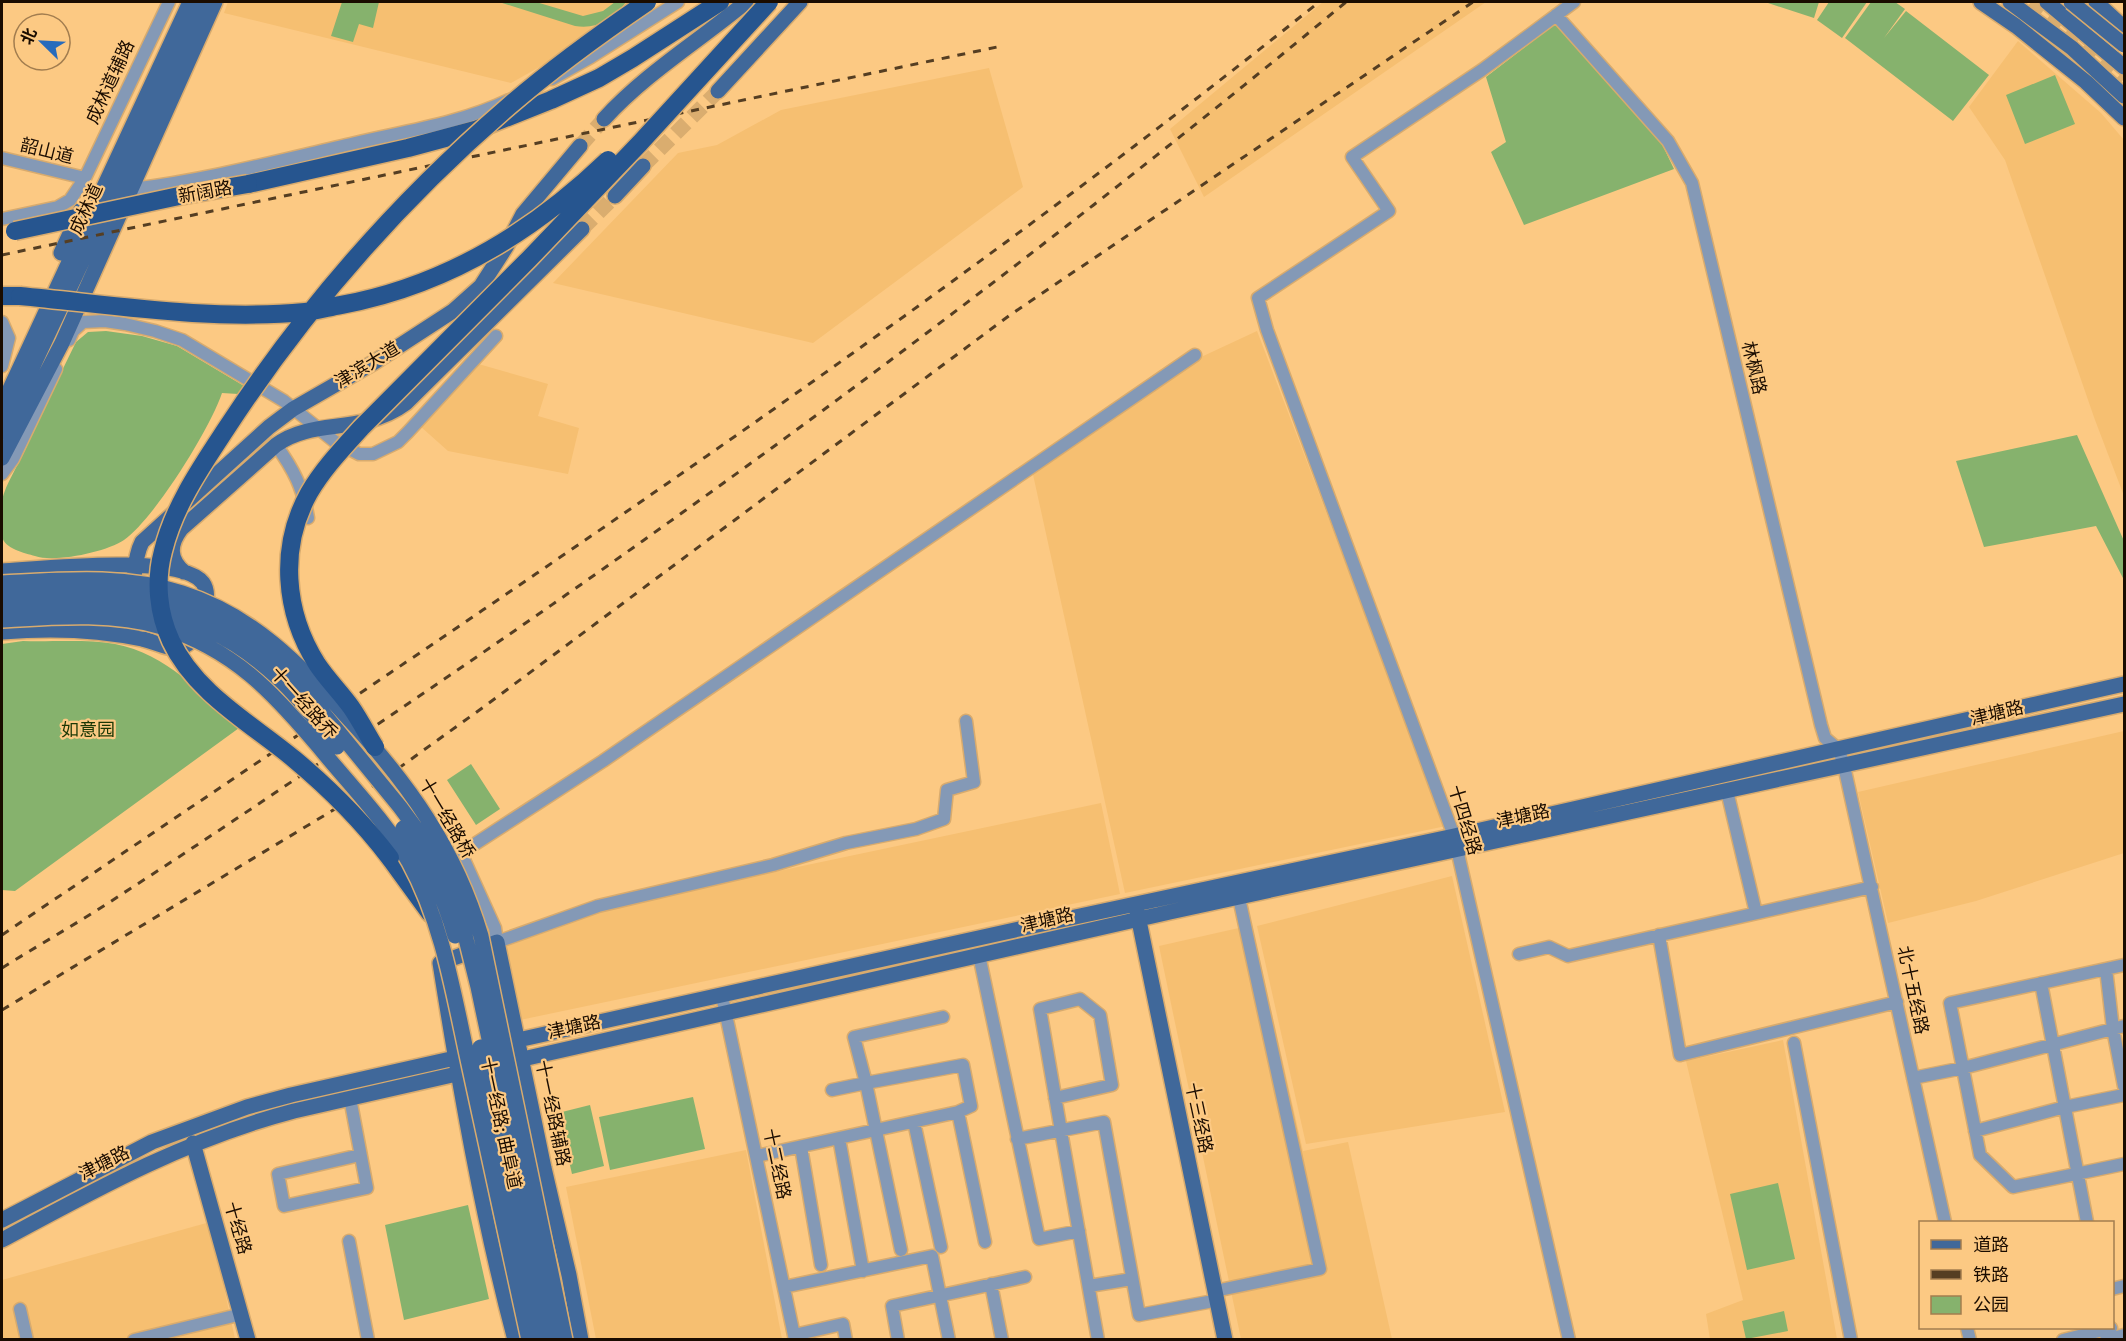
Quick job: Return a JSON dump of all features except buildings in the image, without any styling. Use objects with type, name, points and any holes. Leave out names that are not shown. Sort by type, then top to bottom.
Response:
[{"type":"highway","points":[[432,916],[379,844],[346,806],[299,764],[215,696],[183,660],[171,642],[160,606],[159,576],[162,555],[172,521],[183,497],[240,408],[302,321],[364,248],[418,190],[510,105],[583,47],[647,2]]},
{"type":"highway","points":[[652,45],[702,2]]},
{"type":"highway","points":[[652,45],[720,2]]},
{"type":"highway","points":[[11,296],[193,313],[273,314],[307,312],[390,295],[490,250],[531,225],[580,186],[767,2]]},
{"type":"highway","points":[[375,747],[351,708],[316,662],[297,621],[291,597],[288,564],[295,525],[310,493],[332,461],[361,429],[608,177],[767,2]]},
{"type":"highway","name":"新阔路","points":[[8,233],[179,196],[248,184],[408,148],[475,129],[551,100],[598,78],[652,45]]},
{"type":"main road","points":[[2,385],[71,229],[180,2]]},
{"type":"main road","name":"成林道","points":[[2,406],[190,2]]},
{"type":"main road","name":"成林道","points":[[2,432],[204,2]]},
{"type":"main road","points":[[2,458],[62,349],[215,2]]},
{"type":"main road","points":[[604,119],[621,100],[651,75],[746,2]]},
{"type":"main road","points":[[718,91],[800,2]]},
{"type":"main road","points":[[1981,2],[2060,61],[2124,117]]},
{"type":"main road","points":[[2010,2],[2072,48],[2124,96]]},
{"type":"main road","points":[[2046,2],[2124,67]]},
{"type":"main road","points":[[2071,2],[2124,45]]},
{"type":"main road","points":[[2096,2],[2124,28]]},
{"type":"main road","name":"津滨大道","points":[[103,566],[123,560],[261,435],[293,409],[373,363],[453,311],[481,286],[506,247],[523,214],[580,146]]},
{"type":"main road","points":[[615,196],[643,166]]},
{"type":"main road","points":[[184,572],[177,566],[171,553],[175,538],[181,529],[276,445],[284,439],[317,428],[364,422],[393,412],[406,403],[582,229]]},
{"type":"main road","points":[[132,637],[136,565],[138,549],[142,542]]},
{"type":"main road","points":[[2,571],[136,565],[166,568],[184,572],[202,581],[206,594],[201,621],[190,642],[184,646],[169,647],[114,633],[68,630],[2,632]]},
{"type":"main road","name":"十一经路桥","points":[[2,583],[80,579],[133,581],[183,593],[224,610],[245,622],[284,651],[320,686],[375,747],[429,819],[446,847],[472,907],[483,947],[566,1340]]},
{"type":"main road","name":"十一经路桥","points":[[2,595],[89,591],[122,593],[177,606],[224,625],[257,646],[292,675],[413,825],[441,869],[458,908],[478,987],[553,1340]]},
{"type":"main road","points":[[2,607],[85,602],[137,607],[192,623],[223,637],[255,658],[292,691],[392,813],[432,876],[443,900],[458,946],[542,1340]]},
{"type":"main road","name":"十一经路乔","points":[[2,620],[87,617],[134,621],[162,627],[237,663],[277,698],[382,824],[409,863],[432,916]]},
{"type":"main road","name":"津塘路","points":[[1169,905],[1239,898],[1839,750],[2124,684]]},
{"type":"main road","name":"津塘路","points":[[2,1240],[114,1179],[194,1143],[259,1120],[521,1058],[726,1014],[979,955],[1136,917],[1169,905],[1455,843],[1727,791],[2124,704]]},
{"type":"main road","points":[[1141,959],[1150,930],[1169,905]]},
{"type":"main road","name":"十一经路; 曲阜道","points":[[432,916],[444,953],[529,1340]]},
{"type":"main road","name":"津塘路","points":[[2,1221],[152,1142],[266,1101],[455,1058],[518,1040],[1019,929],[1136,917]]},
{"type":"main road","name":"十三经路","points":[[1136,917],[1141,959],[1211,1296],[1225,1340]]},
{"type":"main road","points":[[497,942],[440,963],[458,1074],[502,1293],[515,1340]]},
{"type":"main road","name":"十一经路辅路","points":[[497,942],[581,1340]]},
{"type":"main road","name":"十经路","points":[[194,1143],[248,1340]]},
{"type":"main road","name":"十三经路","points":[[1211,1296],[1215,1340]]},
{"type":"street","name":"成林道辅路","points":[[2,219],[58,207],[70,200],[85,178],[169,2]]},
{"type":"street","points":[[132,189],[215,176],[448,121],[495,106],[568,71],[678,2]]},
{"type":"street","points":[[1556,15],[1574,2]]},
{"type":"street","name":"十四经路","points":[[1556,15],[1482,70],[1352,157],[1389,211],[1258,298],[1267,330],[1455,843],[1569,1340]]},
{"type":"street","name":"林枫路","points":[[1556,15],[1668,141],[1692,183],[1821,725],[1826,738],[1839,750],[1844,766]]},
{"type":"street","points":[[145,157],[144,167],[147,175],[154,182],[165,185]]},
{"type":"street","name":"韶山道","points":[[2,158],[85,178]]},
{"type":"street","points":[[2,474],[14,459],[62,349],[83,322],[105,321],[155,331],[182,340],[284,401],[342,446],[359,454],[373,454],[398,442],[496,336]]},
{"type":"street","points":[[2,322],[9,338],[2,366]]},
{"type":"street","points":[[966,722],[974,782],[947,790],[944,819],[916,829],[846,843],[773,865],[598,906],[497,942],[495,928],[461,853],[603,761],[1195,355]]},
{"type":"street","points":[[276,445],[294,471],[304,497],[308,518]]},
{"type":"street","name":"北十五经路","points":[[1844,766],[1945,1221]]},
{"type":"street","points":[[1727,791],[1756,913]]},
{"type":"street","points":[[1519,954],[1549,947],[1568,956],[1872,887]]},
{"type":"street","points":[[1017,1139],[1104,1122],[1138,1315],[1320,1269],[1239,898]]},
{"type":"street","points":[[1659,935],[1680,1055],[1897,1002]]},
{"type":"street","points":[[979,955],[1039,1239],[1079,1231]]},
{"type":"street","points":[[2124,965],[1950,1003],[1980,1155],[2013,1187],[2124,1164]]},
{"type":"street","points":[[2106,969],[2119,1027],[2124,1086]]},
{"type":"street","points":[[2041,983],[2087,1221]]},
{"type":"street","name":"十二经路","points":[[722,996],[795,1337]]},
{"type":"street","points":[[1055,1098],[1112,1085],[1100,1015],[1080,999],[1040,1009],[1055,1098],[1098,1340]]},
{"type":"street","points":[[901,1250],[877,1130],[854,1037],[943,1017]]},
{"type":"street","points":[[1913,1078],[1963,1068],[2119,1027]]},
{"type":"street","points":[[1794,1043],[1851,1340]]},
{"type":"street","points":[[757,1156],[958,1112],[970,1106],[963,1065],[832,1090]]},
{"type":"street","points":[[1976,1131],[2065,1107],[2124,1095]]},
{"type":"street","points":[[350,1098],[367,1188],[284,1206],[278,1174],[360,1155]]},
{"type":"street","points":[[958,1112],[985,1242]]},
{"type":"street","points":[[914,1122],[941,1247]]},
{"type":"street","name":"十经路","points":[[189,1127],[194,1143]]},
{"type":"street","points":[[839,1138],[863,1271]]},
{"type":"street","points":[[801,1146],[821,1265]]},
{"type":"street","points":[[349,1241],[368,1340]]},
{"type":"street","points":[[784,1287],[932,1256],[949,1340]]},
{"type":"street","points":[[898,1340],[892,1306],[1025,1277]]},
{"type":"street","points":[[1089,1286],[1132,1279]]},
{"type":"street","points":[[991,1284],[1002,1340]]},
{"type":"street","points":[[20,1308],[27,1340]]},
{"type":"street","points":[[134,1340],[242,1314]]},
{"type":"street","points":[[795,1337],[843,1324],[846,1340]]},
{"type":"street","points":[[2063,1340],[2106,1329]]},
{"type":"street","points":[[2106,1340],[2124,1335]]},
{"type":"shaded area","points":[[228,2],[638,2],[561,55],[511,83],[224,13]]},
{"type":"shaded area","points":[[1323,2],[1486,2],[1204,197],[1170,129]]},
{"type":"shaded area","points":[[2018,41],[2101,113],[2124,140],[2124,496],[2095,420],[2005,160],[1969,107]]},
{"type":"shaded area","points":[[989,68],[1023,187],[813,343],[553,283],[678,153],[717,145],[781,110]]},
{"type":"shaded area","points":[[1257,331],[1446,826],[1125,893],[1032,470],[1199,358]]},
{"type":"shaded area","points":[[475,363],[548,384],[538,416],[579,428],[568,474],[448,451],[420,426]]},
{"type":"shaded area","points":[[2124,731],[2124,853],[1976,901],[1888,923],[1858,792]]},
{"type":"shaded area","points":[[1101,803],[1120,894],[520,1020],[501,935],[599,909]]},
{"type":"shaded area","points":[[1452,876],[1505,1112],[1306,1144],[1257,926]]},
{"type":"shaded area","points":[[1252,925],[1303,1151],[1348,1142],[1392,1339],[1241,1339],[1159,946]]},
{"type":"shaded area","points":[[1783,1040],[1837,1339],[1710,1339],[1706,1314],[1743,1300],[1686,1061]]},
{"type":"shaded area","points":[[746,1150],[782,1339],[596,1339],[566,1187]]},
{"type":"shaded area","points":[[210,1222],[235,1339],[2,1340],[2,1280]]},
{"type":"green space","points":[[342,2],[379,2],[373,28],[359,24],[353,42],[331,36]]},
{"type":"green space","points":[[499,2],[536,2],[583,16],[603,11],[615,2],[626,2],[604,22],[583,27]]},
{"type":"green space","points":[[1765,2],[1819,2],[1814,18]]},
{"type":"green space","points":[[1829,2],[1867,2],[1842,38],[1817,20]]},
{"type":"green space","points":[[1871,2],[1895,2],[1905,9],[1884,38],[1906,11],[1989,75],[1953,121],[1845,38]]},
{"type":"green space","points":[[1555,24],[1661,142],[1674,169],[1524,225],[1491,152],[1506,142],[1486,77]]},
{"type":"green space","points":[[2055,75],[2075,124],[2025,144],[2006,95]]},
{"type":"green space","points":[[106,331],[142,336],[177,346],[244,386],[238,394],[222,393],[206,428],[180,472],[150,513],[124,540],[105,549],[67,557],[44,558],[15,550],[7,544],[1,532],[1,504],[6,487],[76,342],[88,332]]},
{"type":"green space","points":[[2077,435],[2124,541],[2124,580],[2096,526],[1984,547],[1956,461]]},
{"type":"green space","name":"如意园","points":[[23,641],[93,642],[134,649],[183,677],[239,728],[15,891],[2,890],[2,644]]},
{"type":"green space","points":[[471,764],[500,809],[476,825],[447,780]]},
{"type":"green space","points":[[693,1097],[705,1149],[610,1170],[599,1117]]},
{"type":"green space","points":[[590,1105],[604,1166],[572,1174],[558,1113]]},
{"type":"green space","points":[[1778,1183],[1795,1259],[1747,1270],[1730,1194]]},
{"type":"green space","points":[[468,1205],[489,1299],[404,1320],[385,1225]]},
{"type":"green space","points":[[1784,1311],[1788,1331],[1746,1339],[1742,1321]]},
{"type":"tunnel","points":[[2031,2],[2076,35],[2124,79]]},
{"type":"tunnel","points":[[643,166],[718,91]]},
{"type":"tunnel","points":[[580,146],[604,119]]},
{"type":"tunnel","points":[[582,229],[615,196]]},
{"type":"railway","points":[[2,935],[504,596],[835,366],[1160,126],[1319,2]]},
{"type":"railway","points":[[2,968],[107,904],[372,728],[622,556],[746,467],[989,286],[1346,2]]},
{"type":"railway","points":[[2,1010],[378,783],[1010,315],[1473,2]]},
{"type":"railway","points":[[2,255],[1002,46]]}]
